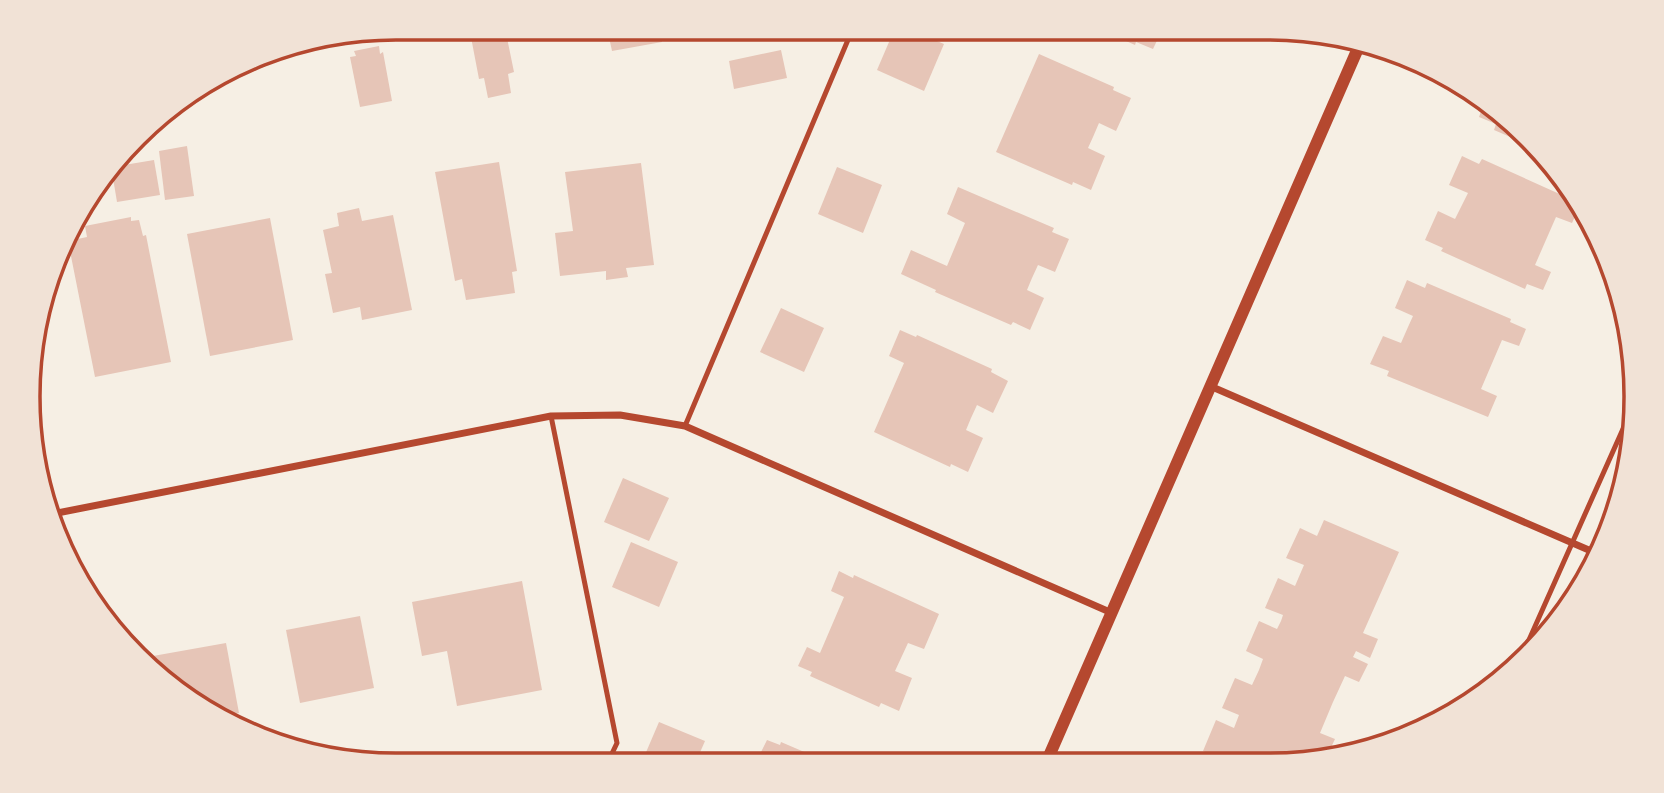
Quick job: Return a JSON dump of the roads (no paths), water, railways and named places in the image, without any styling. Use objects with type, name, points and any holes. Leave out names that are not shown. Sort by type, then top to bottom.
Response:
[{"type":"street","points":[[1050,753],[1357,51]]},
{"type":"street","points":[[1210,386],[1589,550]]},
{"type":"street","points":[[60,513],[551,416],[620,415],[685,426],[1112,613]]},
{"type":"lane","points":[[685,426],[848,40]]},
{"type":"lane","points":[[551,416],[617,743],[612,753]]},
{"type":"lane","points":[[1530,636],[1622,430]]}]
